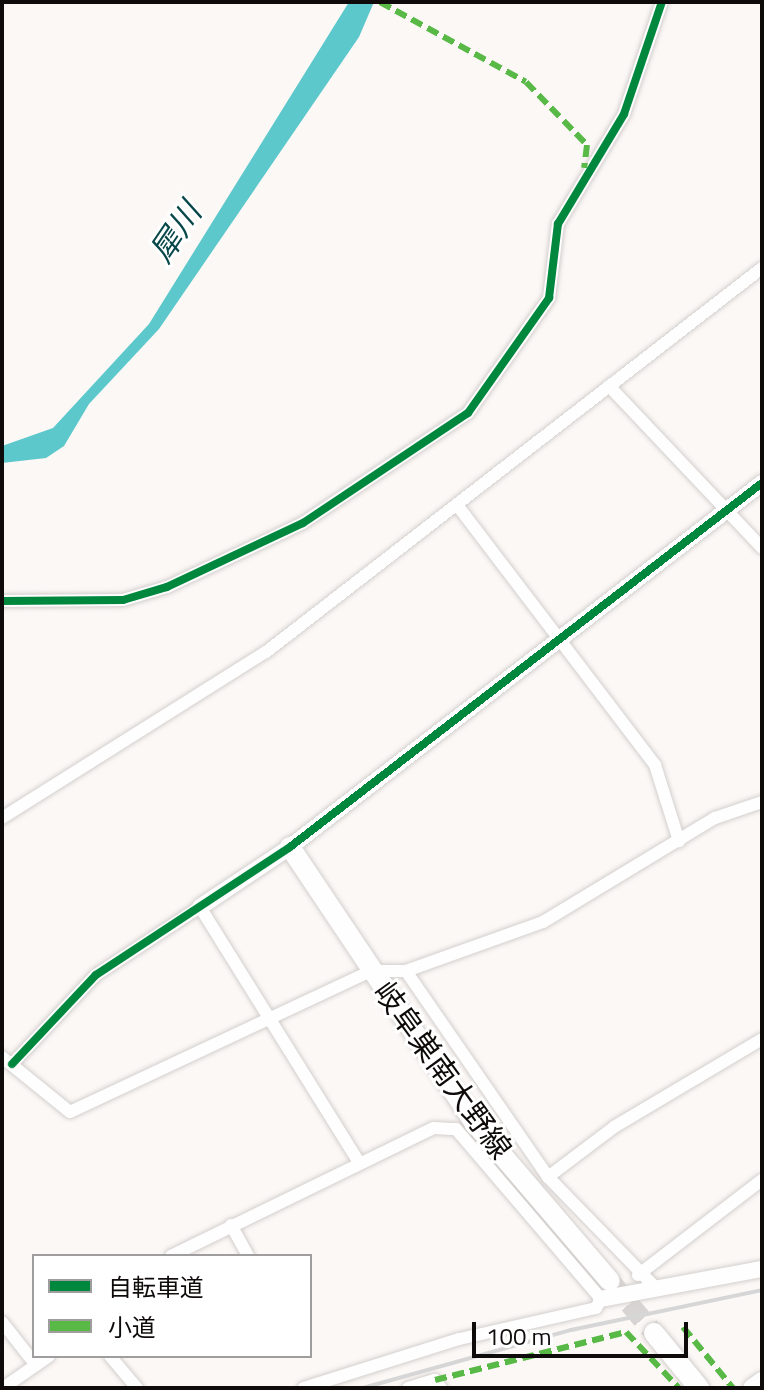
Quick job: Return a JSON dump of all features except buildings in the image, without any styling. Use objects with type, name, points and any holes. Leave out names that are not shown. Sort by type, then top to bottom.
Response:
[{"type":"main road","name":"岐阜巣南大野線","points":[[290,847],[474,1122],[605,1290]]},
{"type":"main road","points":[[654,1333],[699,1388]]},
{"type":"main road","points":[[752,1388],[762,1381]]},
{"type":"street","points":[[2,601],[123,600],[167,587],[303,523],[468,413],[549,298],[558,224],[624,114],[662,2]]},
{"type":"street","points":[[2,818],[266,652],[762,268]]},
{"type":"street","points":[[609,386],[762,548]]},
{"type":"street","points":[[762,483],[290,847],[96,975],[7,1060],[70,1112],[267,1015],[371,971],[406,971],[543,922],[679,841],[762,802]]},
{"type":"street","points":[[457,505],[655,765],[679,841]]},
{"type":"street","points":[[200,907],[359,1162]]},
{"type":"street","points":[[406,971],[548,1177],[638,1275],[654,1286]]},
{"type":"street","points":[[548,1177],[614,1127],[762,1039]]},
{"type":"street","points":[[175,1254],[434,1128],[456,1129],[605,1290]]},
{"type":"street","points":[[638,1275],[762,1180]]},
{"type":"street","points":[[231,1225],[247,1254]]},
{"type":"street","points":[[605,1290],[654,1286],[762,1269]]},
{"type":"street","points":[[304,1388],[459,1339],[596,1308],[605,1290]]},
{"type":"street","points":[[2,1322],[36,1365]]},
{"type":"street","points":[[3,1388],[46,1358]]},
{"type":"street","points":[[112,1358],[137,1388]]},
{"type":"street","points":[[408,1388],[435,1380],[441,1388]]},
{"type":"water","points":[[349,2],[374,2],[359,37],[159,329],[89,404],[64,446],[46,458],[2,463],[2,446],[53,428],[149,324]]},
{"type":"tunnel","points":[[610,1281],[654,1333]]},
{"type":"railway","points":[[363,1388],[571,1330],[762,1290]]},
{"type":"marked path","points":[[380,2],[526,82],[587,145],[584,168]]},
{"type":"marked path","points":[[683,1327],[733,1388]]},
{"type":"marked path","points":[[435,1380],[626,1332],[679,1388]]},
{"type":"cycle path","points":[[2,601],[123,600],[167,587],[303,523],[468,413],[549,298],[558,224],[624,114],[662,2]]},
{"type":"cycle path","points":[[12,1064],[96,975],[290,847],[762,483]]},
{"type":"water label","name":"犀川","points":[[175,232]]}]
